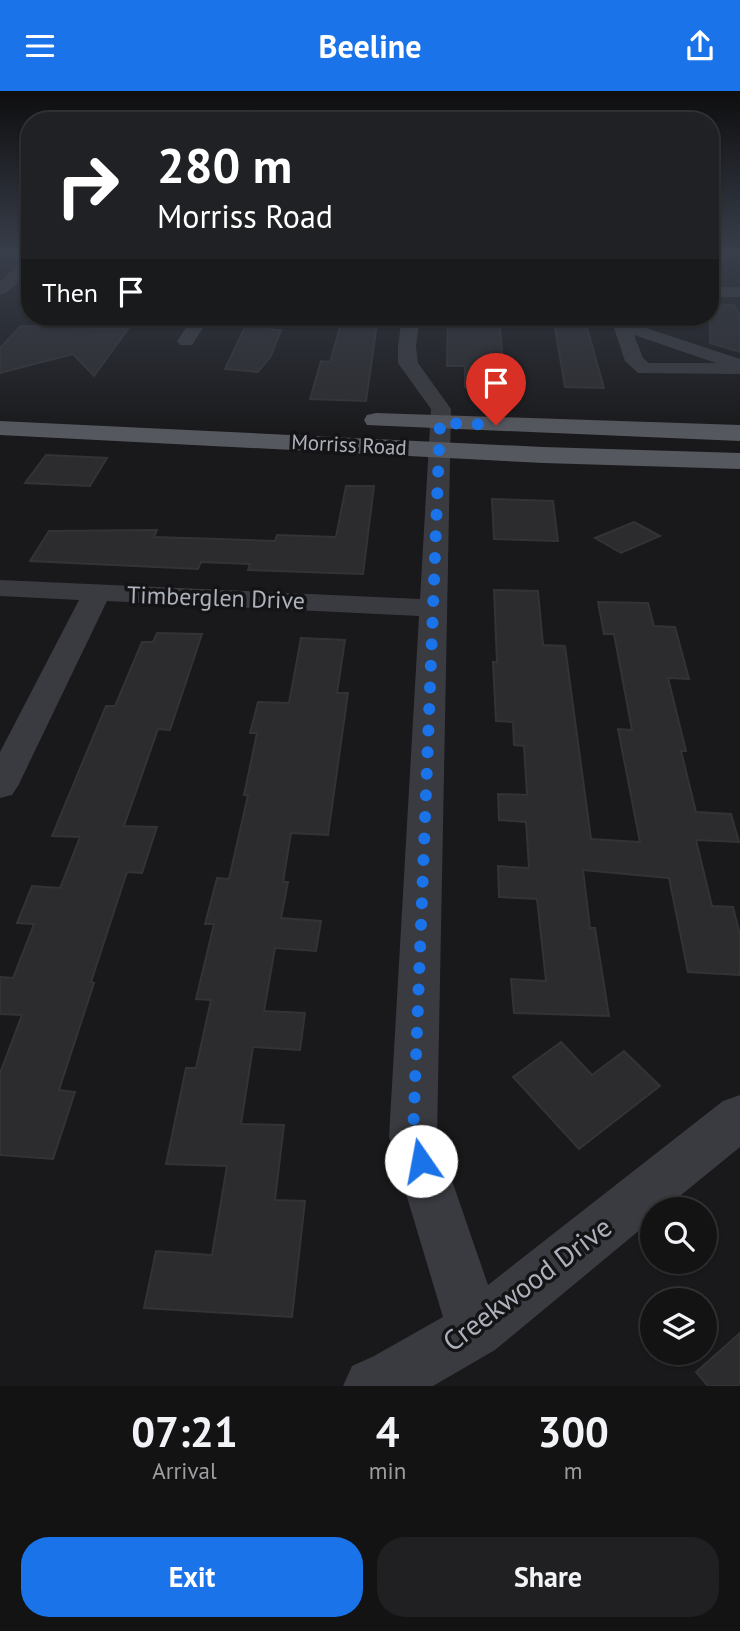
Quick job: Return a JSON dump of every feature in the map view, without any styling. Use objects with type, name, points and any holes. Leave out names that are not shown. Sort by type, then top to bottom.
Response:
[{"type":"main road","name":"Morriss Road","points":[[348,419],[440,436],[740,461]]},
{"type":"main road","name":"Morriss Road","points":[[0,428],[440,436],[740,433]]},
{"type":"street","points":[[186,341],[195,326]]},
{"type":"street","points":[[410,326],[408,362],[411,369],[437,397],[441,409],[413,1137],[475,1330]]},
{"type":"street","points":[[623,326],[635,361],[645,369],[737,369],[734,363],[634,326]]},
{"type":"street","name":"Timberglen Drive","points":[[0,588],[433,608]]},
{"type":"street","points":[[0,786],[97,593]]},
{"type":"street","name":"Creekwood Drive","points":[[372,1386],[393,1378],[475,1330],[740,1117]]},
{"type":"building","points":[[719,314],[740,314],[740,352],[710,343],[710,326],[719,326]]},
{"type":"building","points":[[21,326],[128,329],[94,376],[73,354],[0,373],[0,348]]},
{"type":"building","points":[[246,326],[274,326],[272,330],[281,330],[271,356],[258,372],[225,369]]},
{"type":"building","points":[[340,326],[377,326],[366,401],[310,399],[321,361],[330,362]]},
{"type":"building","points":[[448,326],[500,326],[505,388],[465,387],[465,366],[447,366]]},
{"type":"building","points":[[555,326],[587,326],[604,388],[565,387]]},
{"type":"building","points":[[46,455],[107,458],[90,486],[25,483]]},
{"type":"building","points":[[346,486],[374,486],[363,574],[248,570],[250,564],[201,562],[198,569],[30,561],[49,531],[157,530],[154,537],[275,541],[277,535],[336,537]]},
{"type":"building","points":[[492,499],[553,501],[558,541],[494,539]]},
{"type":"building","points":[[634,522],[660,536],[621,553],[595,538]]},
{"type":"building","points":[[494,590],[538,591],[543,645],[565,646],[591,839],[640,842],[618,729],[632,730],[614,634],[604,634],[598,602],[648,603],[654,626],[675,627],[689,679],[668,678],[686,751],[681,751],[696,812],[731,814],[739,842],[696,840],[712,906],[733,907],[740,935],[740,975],[688,972],[669,878],[583,870],[590,928],[595,928],[609,1016],[514,1013],[511,979],[546,981],[537,899],[499,897],[498,866],[529,868],[526,822],[499,820],[498,794],[527,795],[524,746],[514,745],[513,722],[496,721]]},
{"type":"building","points":[[157,633],[202,634],[170,730],[158,729],[124,826],[157,827],[142,873],[127,872],[91,982],[94,983],[59,1090],[75,1092],[53,1159],[0,1155],[0,1073],[22,1015],[0,1014],[0,977],[13,978],[34,924],[17,923],[32,886],[60,888],[80,837],[52,836],[106,706],[115,706],[142,642],[153,642]]},
{"type":"building","points":[[301,638],[345,640],[337,693],[348,693],[328,835],[291,833],[283,882],[288,882],[281,918],[321,921],[316,951],[275,948],[264,1011],[305,1013],[300,1050],[253,1047],[241,1124],[284,1125],[275,1200],[305,1201],[292,1317],[144,1308],[156,1251],[212,1255],[227,1166],[166,1164],[186,1068],[196,1068],[211,1000],[196,999],[214,924],[205,924],[217,878],[229,879],[248,795],[244,795],[257,733],[250,733],[258,702],[289,703]]},
{"type":"building","points":[[561,1042],[592,1075],[624,1051],[660,1086],[579,1149],[513,1077]]},
{"type":"building","points":[[740,1333],[740,1386],[708,1386],[696,1372],[704,1365],[717,1365],[717,1353]]},
{"type":"route","points":[[421,1161],[413,1137],[440,423],[496,425]]}]
